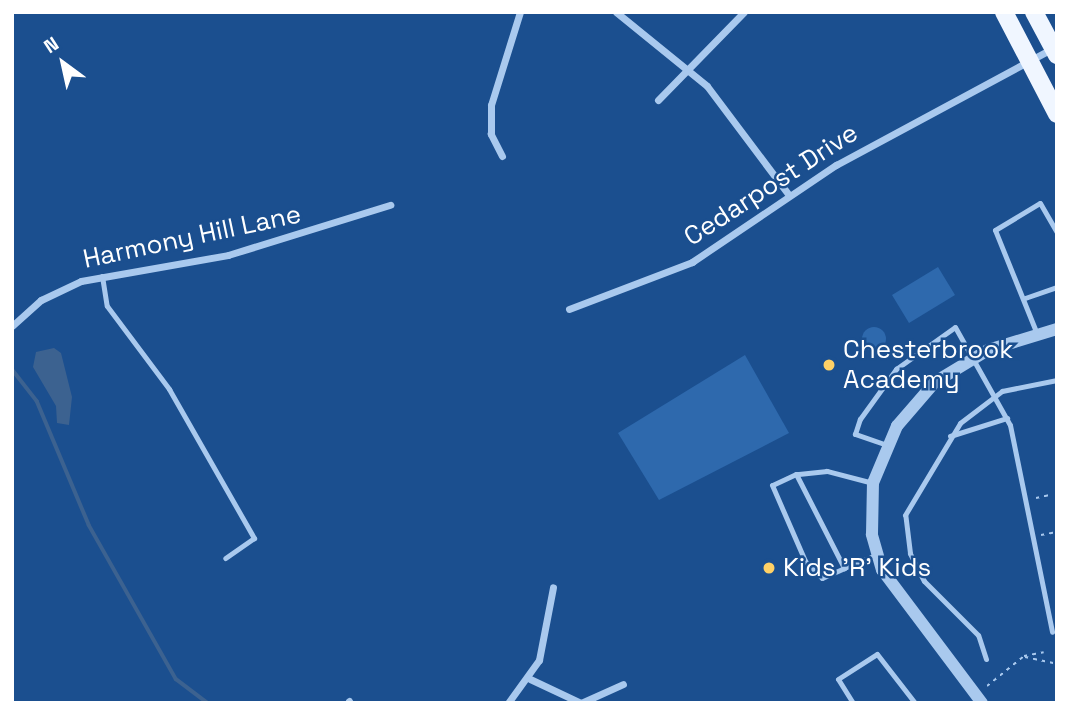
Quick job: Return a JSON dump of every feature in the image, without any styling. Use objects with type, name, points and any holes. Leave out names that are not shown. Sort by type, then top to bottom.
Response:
[{"type":"main road","points":[[1003,12],[1027,62],[1057,114]]},
{"type":"main road","points":[[1034,12],[1055,49]]},
{"type":"street","points":[[502,156],[491,134],[491,105],[520,12]]},
{"type":"street","points":[[616,12],[689,69],[788,194]]},
{"type":"street","points":[[658,100],[744,12]]},
{"type":"street","name":"Cedarpost Drive","points":[[569,309],[692,262],[788,194],[1055,49]]},
{"type":"street","name":"Harmony Hill Lane","points":[[12,326],[59,290],[102,276],[228,255],[390,205]]},
{"type":"street","points":[[982,703],[893,592],[876,555],[873,483],[887,445],[920,397],[972,357],[1057,329]]},
{"type":"street","points":[[508,703],[530,679],[553,587]]},
{"type":"street","points":[[530,679],[581,703],[623,684]]},
{"type":"lane","points":[[1037,334],[1025,298],[995,230],[1040,203],[1057,233]]},
{"type":"lane","points":[[102,276],[107,306],[173,395],[254,538],[225,558]]},
{"type":"lane","points":[[1025,298],[1057,287]]},
{"type":"lane","points":[[887,445],[855,434],[896,369],[955,327],[1007,418],[1052,632]]},
{"type":"lane","points":[[986,659],[978,635],[924,581],[910,552],[905,515],[949,436],[993,395],[1057,380]]},
{"type":"lane","points":[[949,436],[1007,418]]},
{"type":"lane","points":[[873,483],[827,471],[796,474],[772,485],[805,561],[822,578],[876,555]]},
{"type":"lane","points":[[796,474],[844,568]]},
{"type":"lane","points":[[853,703],[838,679],[877,654],[915,703]]},
{"type":"path","points":[[1034,498],[1051,495]]},
{"type":"path","points":[[1041,535],[1057,532]]},
{"type":"path","points":[[986,687],[1024,656],[1044,652]]},
{"type":"path","points":[[1024,656],[1054,663]]},
{"type":"shaded area","points":[[938,267],[955,295],[909,323],[892,295]]},
{"type":"shaded area","points":[[874,327],[883,330],[886,339],[883,348],[874,351],[865,348],[862,339],[865,330]]},
{"type":"shaded area","points":[[54,348],[61,353],[72,397],[69,425],[57,423],[56,406],[33,367],[36,352]]},
{"type":"shaded area","points":[[745,355],[789,433],[659,500],[618,433]]},
{"type":"waterway","points":[[12,369],[37,401],[89,525],[176,679],[208,703]]},
{"type":"place","name":"Chesterbrook Academy","points":[[829,365]]},
{"type":"place","name":"Kids 'R' Kids","points":[[769,568]]}]
